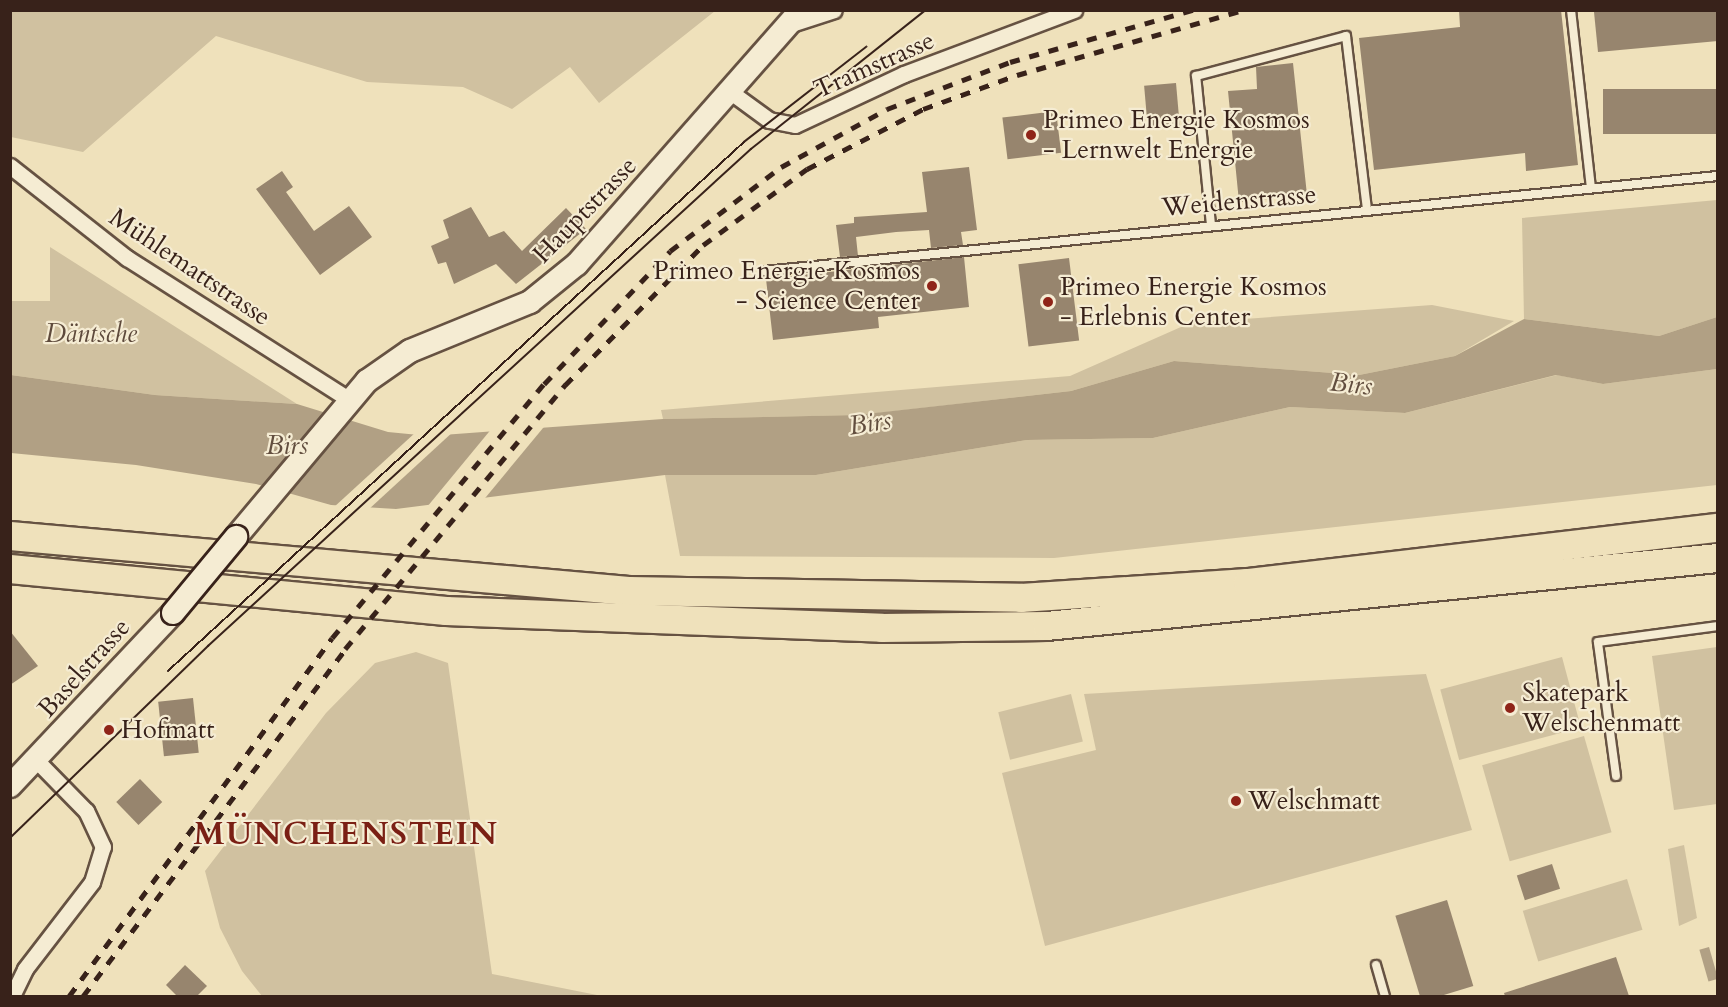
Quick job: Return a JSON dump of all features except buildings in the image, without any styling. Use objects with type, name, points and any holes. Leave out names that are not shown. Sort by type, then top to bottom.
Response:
[{"type":"highway","points":[[10,536],[629,591],[1021,598],[1259,582],[1718,528]]},
{"type":"highway","points":[[10,569],[446,611],[882,628],[1047,626],[1718,558]]},
{"type":"main road","name":"Hauptstrasse","points":[[258,510],[348,399],[410,351],[502,316],[553,284],[577,264],[732,93],[796,17]]},
{"type":"main road","name":"Baselstrasse","points":[[10,786],[37,761],[173,613],[258,510]]},
{"type":"street","name":"Hauptstrasse","points":[[796,17],[834,10]]},
{"type":"street","name":"Tramstrasse","points":[[732,93],[769,120],[795,125],[904,74],[1074,10]]},
{"type":"street","name":"Mühlemattstrasse","points":[[10,166],[127,258],[348,399]]},
{"type":"street","points":[[12,996],[25,969],[92,882],[103,847],[86,812],[37,761]]},
{"type":"lane","points":[[1571,10],[1591,188]]},
{"type":"lane","points":[[1211,225],[1196,76],[1346,36],[1366,210]]},
{"type":"lane","name":"Weidenstrasse","points":[[765,271],[1718,176]]},
{"type":"lane","points":[[1616,776],[1598,642],[1718,626]]},
{"type":"lane","points":[[1376,965],[1385,996]]},
{"type":"green space","points":[[11,10],[715,11],[599,103],[570,67],[512,109],[463,87],[367,82],[216,36],[83,152],[11,137]]},
{"type":"green space","points":[[1717,200],[1717,317],[1659,336],[1524,319],[1522,218]]},
{"type":"green space","name":"Däntsche","points":[[50,247],[297,404],[155,395],[11,375],[11,301],[50,301]]},
{"type":"green space","points":[[1432,305],[1514,321],[1455,356],[1359,375],[1174,361],[1071,391],[861,415],[663,419],[661,410],[1070,376],[1190,323]]},
{"type":"green space","points":[[1717,369],[1717,485],[1054,558],[680,556],[665,475],[816,475],[1027,440],[1153,438],[1290,407],[1405,413],[1557,375],[1603,384]]},
{"type":"green space","points":[[1717,647],[1717,804],[1674,810],[1652,656]]},
{"type":"green space","points":[[416,652],[448,663],[492,974],[602,996],[262,996],[242,971],[220,928],[205,871],[326,713],[375,663]]},
{"type":"green space","name":"Skatepark Welschenmatt","points":[[1562,657],[1581,728],[1459,760],[1440,690]]},
{"type":"green space","name":"Welschmatt","points":[[1426,674],[1472,830],[1045,946],[1002,773],[1096,750],[1084,694]]},
{"type":"green space","points":[[1071,694],[1083,742],[1010,760],[998,712]]},
{"type":"green space","points":[[1584,736],[1612,832],[1510,861],[1482,765]]},
{"type":"green space","points":[[1684,845],[1697,918],[1679,926],[1668,849]]},
{"type":"green space","points":[[1627,879],[1642,930],[1538,962],[1523,911]]},
{"type":"water","name":"Birs","points":[[1717,317],[1717,369],[1603,384],[1556,375],[1405,413],[1290,407],[1153,438],[1027,440],[816,475],[665,475],[396,509],[331,505],[256,484],[136,465],[11,453],[11,375],[155,395],[297,404],[388,432],[429,436],[663,419],[857,415],[1071,391],[1174,361],[1359,375],[1455,356],[1524,319],[1659,336]]},
{"type":"water","points":[[1709,947],[1718,979],[1708,981],[1699,950]]},
{"type":"pier","points":[[548,422],[481,503],[427,507],[493,427]]},
{"type":"pier","points":[[455,430],[368,510],[333,508],[416,432]]},
{"type":"tram line","points":[[10,838],[208,646],[751,149],[926,10]]},
{"type":"tram line","points":[[168,671],[744,142],[866,47]]},
{"type":"railway","points":[[69,996],[332,638],[544,384],[670,251],[781,167],[887,109],[1010,62],[1193,10]]},
{"type":"railway","points":[[83,996],[345,649],[565,385],[703,245],[807,169],[923,109],[1017,75],[1243,10]]},
{"type":"place","name":"Primeo Energie Kosmos - Lernwelt Energie","points":[[1031,135]]},
{"type":"place","name":"Primeo Energie Kosmos - Science Center","points":[[932,286]]},
{"type":"place","name":"Primeo Energie Kosmos - Erlebnis Center","points":[[1048,302]]},
{"type":"place","name":"Skatepark Welschenmatt","points":[[1510,708]]},
{"type":"place","name":"Hofmatt","points":[[109,730]]},
{"type":"place","name":"Welschmatt","points":[[1236,801]]},
{"type":"district","name":"MÜNCHENSTEIN","points":[[346,834]]}]
